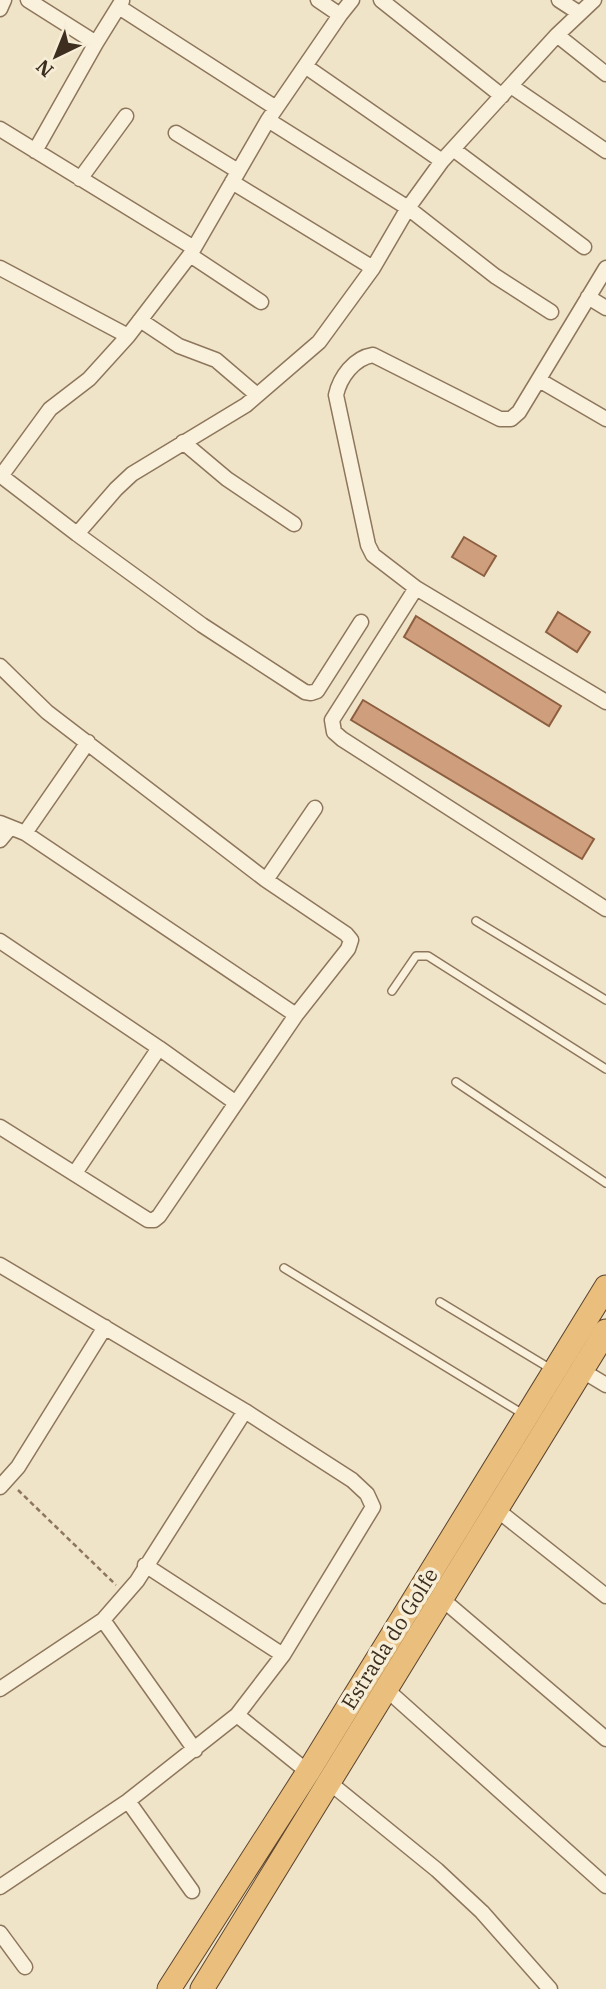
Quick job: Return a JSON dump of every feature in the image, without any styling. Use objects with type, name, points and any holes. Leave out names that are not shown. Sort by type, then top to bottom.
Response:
[{"type":"highway","name":"Estrada do Golfe","points":[[169,1989],[308,1772],[606,1287]]},
{"type":"highway","name":"Estrada do Golfe","points":[[202,1989],[606,1333]]},
{"type":"street","points":[[0,9],[4,0]]},
{"type":"street","points":[[28,0],[96,43]]},
{"type":"street","points":[[318,0],[340,15]]},
{"type":"street","points":[[352,0],[272,114],[192,251],[128,336],[89,379],[50,409],[1,475],[202,625],[305,692],[317,691],[361,622]]},
{"type":"street","points":[[381,0],[506,91],[606,151]]},
{"type":"street","points":[[559,0],[579,13]]},
{"type":"street","points":[[77,534],[132,474],[246,405],[319,342],[373,268],[408,208],[442,161],[557,35],[594,0]]},
{"type":"street","points":[[35,152],[121,3],[272,114],[408,208],[495,276],[551,312]]},
{"type":"street","points":[[557,35],[606,74]]},
{"type":"street","points":[[305,66],[442,161]]},
{"type":"street","points":[[80,179],[126,116]]},
{"type":"street","points":[[0,129],[192,251],[261,302]]},
{"type":"street","points":[[176,133],[235,177],[373,268]]},
{"type":"street","points":[[453,149],[583,247]]},
{"type":"street","points":[[0,268],[128,336]]},
{"type":"street","points":[[606,268],[519,412],[511,419],[500,419],[373,355],[363,356],[354,363],[338,385],[336,395],[368,545],[373,555],[416,588],[606,702]]},
{"type":"street","points":[[588,297],[606,308]]},
{"type":"street","points":[[140,320],[179,346],[216,360],[257,395]]},
{"type":"street","points":[[539,380],[606,419]]},
{"type":"street","points":[[183,442],[227,479],[294,524]]},
{"type":"street","points":[[416,588],[332,720],[334,732],[604,904]]},
{"type":"street","points":[[0,666],[47,712],[267,880],[351,940],[348,949],[296,1014],[154,1220],[148,1220],[0,1127]]},
{"type":"street","points":[[25,833],[88,742]]},
{"type":"street","points":[[267,880],[315,808]]},
{"type":"street","points":[[3,831],[25,833],[296,1014]]},
{"type":"street","points":[[0,941],[236,1103]]},
{"type":"street","points":[[75,1172],[159,1048]]},
{"type":"street","points":[[0,1265],[105,1326],[352,1480],[367,1494],[373,1507],[283,1655],[237,1715],[128,1801],[0,1887]]},
{"type":"street","points":[[4,1484],[105,1326]]},
{"type":"street","points":[[581,1370],[606,1385]]},
{"type":"street","points":[[0,1689],[103,1620],[126,1595],[244,1411]]},
{"type":"street","points":[[496,1509],[606,1596]]},
{"type":"street","points":[[145,1565],[283,1655]]},
{"type":"street","points":[[442,1599],[606,1739]]},
{"type":"street","points":[[103,1620],[195,1750]]},
{"type":"street","points":[[386,1689],[606,1886]]},
{"type":"street","points":[[237,1715],[308,1772]]},
{"type":"street","points":[[330,1783],[437,1870],[482,1912],[550,1989]]},
{"type":"street","points":[[128,1801],[192,1891]]},
{"type":"street","points":[[0,1933],[25,1967]]},
{"type":"lane","points":[[476,921],[606,1000]]},
{"type":"lane","points":[[391,991],[416,956],[428,956],[606,1069]]},
{"type":"lane","points":[[456,1082],[606,1183]]},
{"type":"lane","points":[[284,1268],[527,1416]]},
{"type":"lane","points":[[440,1302],[554,1371]]},
{"type":"path","points":[[4,1484],[126,1595]]},
{"type":"building","points":[[464,537],[496,556],[484,576],[452,557]]},
{"type":"building","points":[[558,612],[590,632],[577,652],[546,632]]},
{"type":"building","points":[[416,616],[561,706],[549,726],[404,637]]},
{"type":"building","points":[[363,700],[594,839],[582,859],[351,720]]}]
